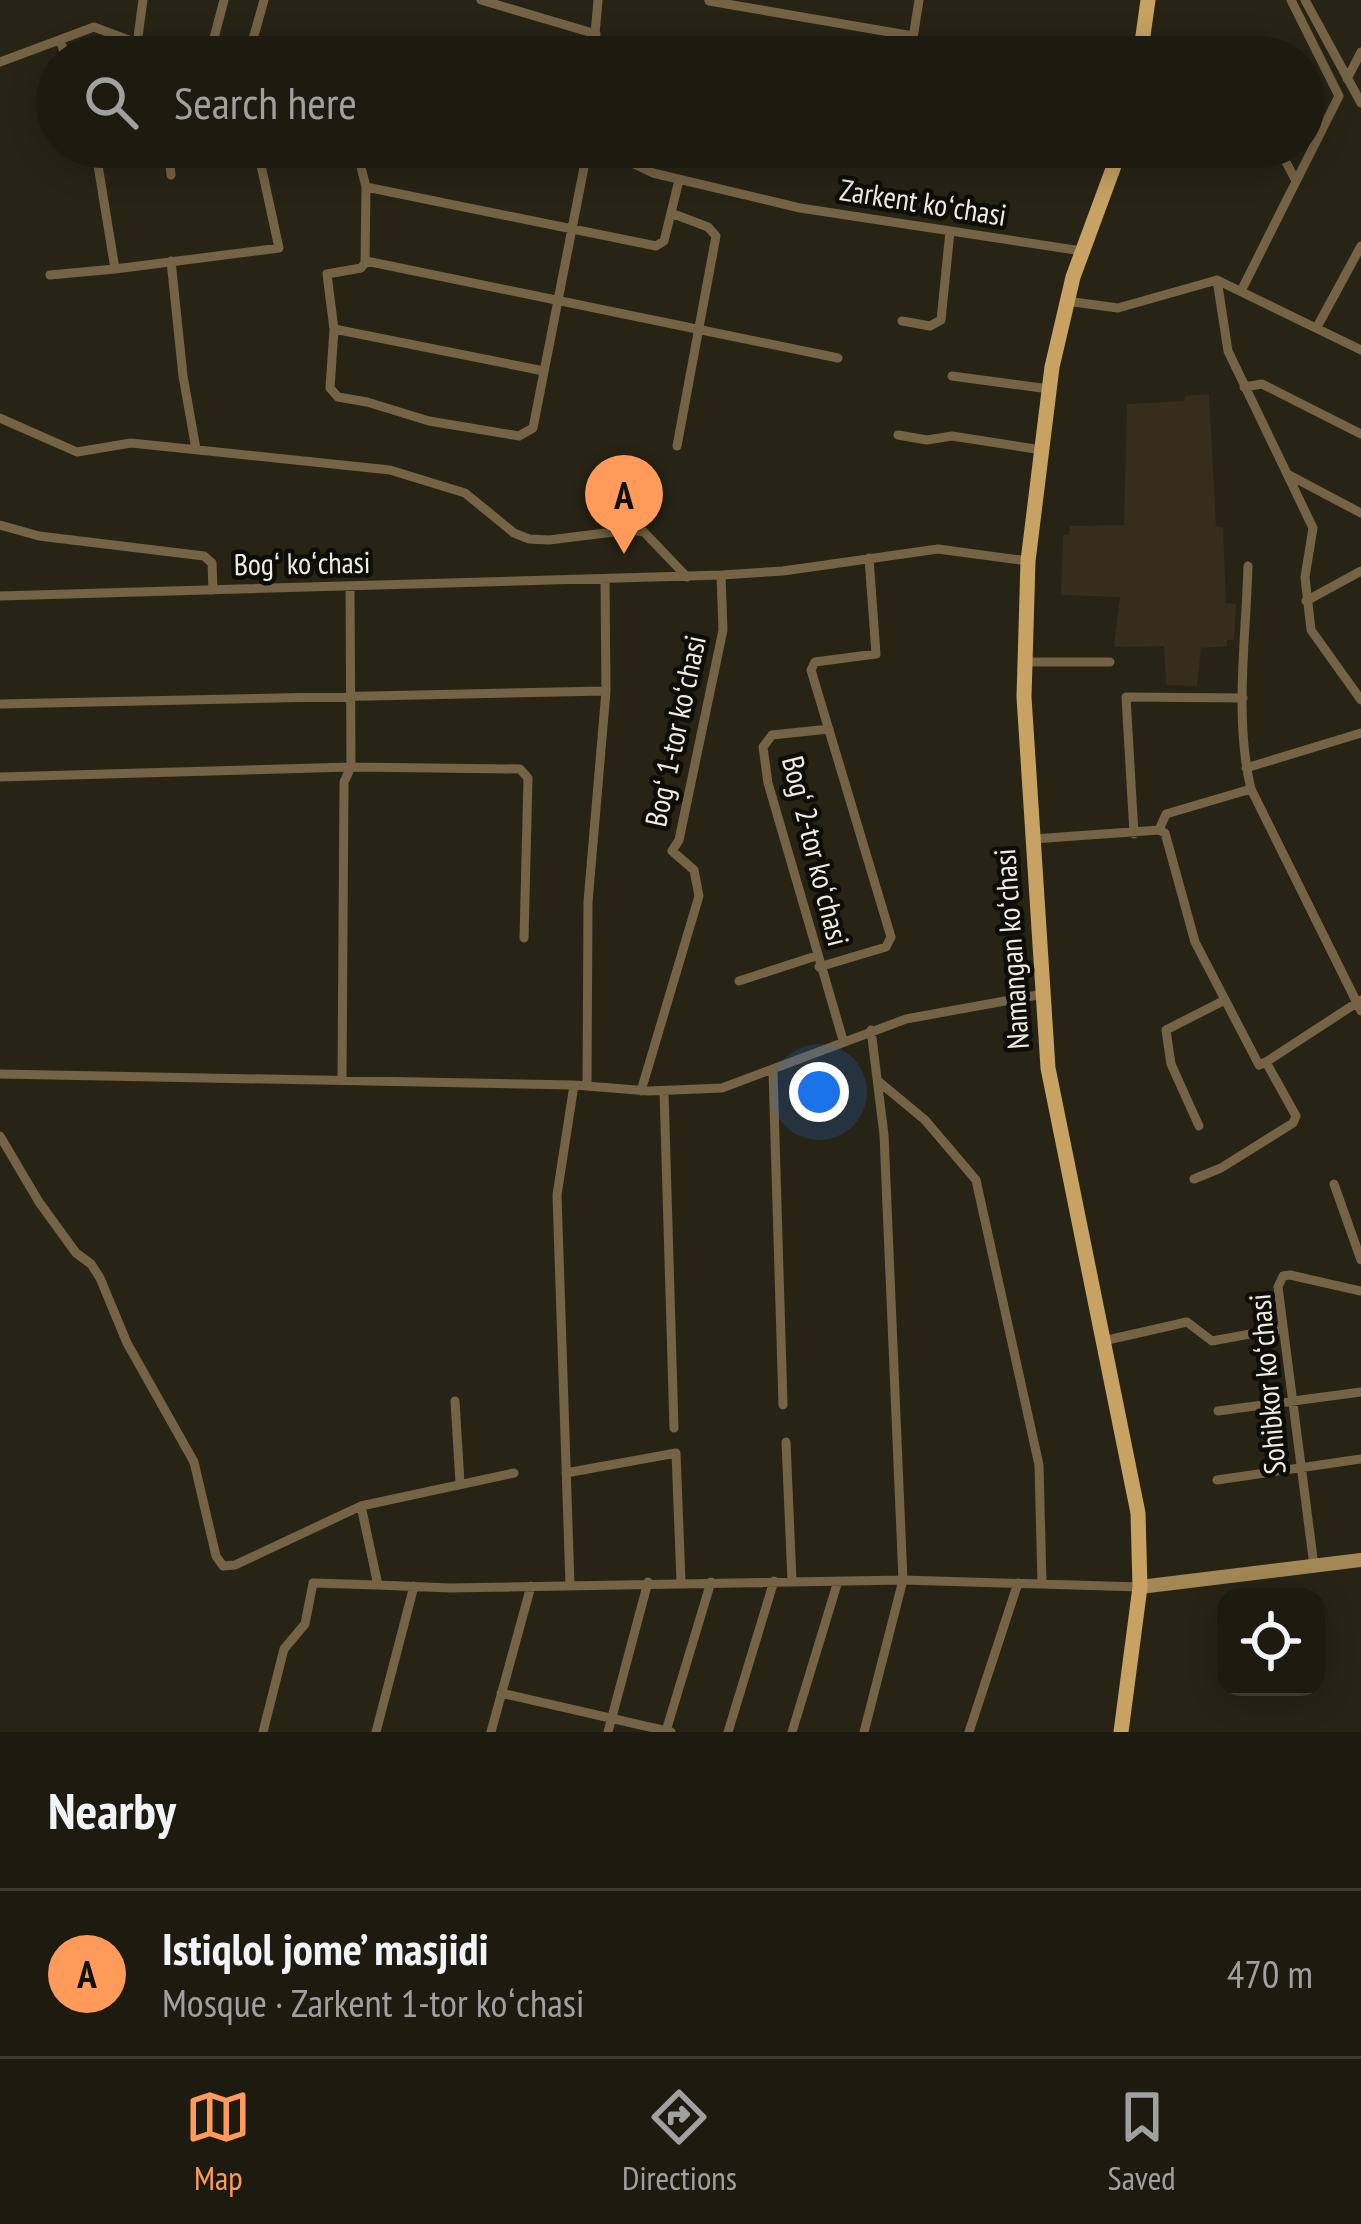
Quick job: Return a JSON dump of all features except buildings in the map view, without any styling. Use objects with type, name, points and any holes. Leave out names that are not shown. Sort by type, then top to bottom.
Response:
[{"type":"main road","points":[[1143,36],[1148,0]]},
{"type":"main road","name":"Namangan koʻchasi","points":[[1114,168],[1066,301],[1049,388],[1028,561],[1025,662],[1031,839],[1048,1068],[1138,1513],[1140,1587],[1120,1732]]},
{"type":"main road","points":[[1140,1587],[1361,1560]]},
{"type":"street","points":[[137,36],[143,0]]},
{"type":"street","points":[[215,36],[224,0]]},
{"type":"street","points":[[254,36],[264,0]]},
{"type":"street","points":[[481,0],[595,36],[598,0]]},
{"type":"street","points":[[709,1],[913,36],[919,0]]},
{"type":"street","points":[[1291,0],[1309,36]]},
{"type":"street","points":[[1305,0],[1324,36]]},
{"type":"street","points":[[70,36],[94,26],[117,36]]},
{"type":"street","points":[[1325,39],[1361,103]]},
{"type":"street","points":[[0,62],[36,49]]},
{"type":"street","points":[[1346,79],[1361,52]]},
{"type":"street","points":[[1325,67],[1340,96],[1325,125]]},
{"type":"street","points":[[98,168],[115,269]]},
{"type":"street","points":[[170,168],[171,175]]},
{"type":"street","points":[[50,274],[279,248],[261,168]]},
{"type":"street","points":[[361,168],[366,187],[366,260],[361,268],[327,274],[334,328],[330,388],[334,396],[428,421],[526,435],[533,428],[585,168]]},
{"type":"street","name":"Zarkent koʻchasi","points":[[642,168],[800,208],[1084,251]]},
{"type":"street","points":[[1290,168],[1296,181]]},
{"type":"street","points":[[1241,289],[1303,168]]},
{"type":"street","points":[[366,187],[656,246],[664,241],[679,180]]},
{"type":"street","points":[[671,213],[708,227],[716,236],[677,446]]},
{"type":"street","points":[[902,321],[934,326],[941,320],[950,231]]},
{"type":"street","points":[[1317,327],[1361,245]]},
{"type":"street","points":[[366,260],[838,358]]},
{"type":"street","points":[[171,261],[182,376],[196,449]]},
{"type":"street","points":[[1217,280],[1228,351],[1313,528],[1305,577],[1311,630],[1361,700]]},
{"type":"street","points":[[1066,301],[1118,308],[1217,280],[1361,350]]},
{"type":"street","points":[[334,328],[544,370]]},
{"type":"street","points":[[952,376],[1049,388]]},
{"type":"street","points":[[1244,388],[1262,384],[1361,434]]},
{"type":"street","points":[[0,433],[2,418],[77,452],[131,443],[390,470],[465,493],[529,539],[637,530],[649,536],[687,577]]},
{"type":"street","points":[[898,435],[927,440],[952,436],[1042,450]]},
{"type":"street","points":[[1289,475],[1361,513]]},
{"type":"street","points":[[0,525],[38,536],[204,556],[212,563],[213,590]]},
{"type":"street","name":"Bogʻ koʻchasi","points":[[0,596],[687,577],[938,549],[1028,561]]},
{"type":"street","name":"Bogʻ 2-tor koʻchasi","points":[[818,962],[886,947],[891,937],[811,666],[876,654],[869,558]]},
{"type":"street","points":[[1031,839],[1165,831],[1195,942],[1259,1065],[1360,1004],[1251,789],[1244,698],[1248,566]]},
{"type":"street","points":[[1306,601],[1361,571]]},
{"type":"street","name":"Bogʻ 1-tor koʻchasi","points":[[641,1091],[699,896],[697,874],[671,851],[679,840],[723,630],[721,575]]},
{"type":"street","points":[[587,1086],[588,902],[606,691],[605,581]]},
{"type":"street","points":[[342,1080],[344,782],[351,767],[350,587]]},
{"type":"street","points":[[1025,662],[1110,662]]},
{"type":"street","points":[[0,704],[606,691]]},
{"type":"street","points":[[1134,833],[1126,697],[1244,698]]},
{"type":"street","name":"Bogʻ 2-tor koʻchasi","points":[[829,729],[772,736],[764,747],[768,783],[842,1040]]},
{"type":"street","points":[[1246,768],[1361,734]]},
{"type":"street","points":[[0,777],[351,767],[523,770],[528,778],[524,938]]},
{"type":"street","points":[[1160,830],[1166,814],[1251,789]]},
{"type":"street","points":[[739,981],[818,962]]},
{"type":"street","points":[[0,1074],[574,1085],[641,1091],[722,1088],[906,1019],[1043,994]]},
{"type":"street","points":[[1199,1126],[1171,1064],[1166,1030],[1225,1000]]},
{"type":"street","points":[[865,1732],[903,1580],[897,1377],[871,1030]]},
{"type":"street","points":[[1194,1179],[1221,1168],[1293,1123],[1295,1114],[1266,1062]]},
{"type":"street","points":[[772,1071],[783,1405]]},
{"type":"street","points":[[878,1081],[925,1120],[976,1180],[1039,1465],[1042,1584]]},
{"type":"street","points":[[571,1585],[557,1195],[574,1085]]},
{"type":"street","points":[[664,1091],[674,1428]]},
{"type":"street","points":[[0,1136],[39,1202],[100,1278],[127,1343],[194,1462],[220,1565],[235,1565],[361,1506],[514,1473]]},
{"type":"street","points":[[1334,1184],[1361,1260]]},
{"type":"street","name":"Sohibkor koʻchasi","points":[[1314,1567],[1278,1287],[1283,1276],[1361,1291]]},
{"type":"street","points":[[1103,1341],[1187,1322],[1212,1341],[1282,1328]]},
{"type":"street","points":[[1218,1411],[1361,1392]]},
{"type":"street","points":[[455,1401],[460,1483]]},
{"type":"street","points":[[786,1442],[792,1581]]},
{"type":"street","points":[[566,1473],[675,1453],[681,1582]]},
{"type":"street","points":[[1216,1480],[1361,1459]]},
{"type":"street","points":[[361,1506],[379,1586]]},
{"type":"street","points":[[263,1732],[284,1649],[305,1624],[313,1583],[530,1586],[903,1580],[1140,1587]]},
{"type":"street","points":[[728,1732],[774,1581]]},
{"type":"street","points":[[792,1732],[838,1581]]},
{"type":"street","points":[[608,1732],[648,1582]]},
{"type":"street","points":[[501,1693],[669,1731],[711,1582]]},
{"type":"street","points":[[969,1732],[1018,1583]]},
{"type":"street","points":[[376,1732],[414,1586]]},
{"type":"street","points":[[491,1732],[530,1586]]},
{"type":"shaded area","points":[[1209,394],[1216,526],[1223,527],[1226,603],[1236,604],[1234,640],[1227,640],[1227,646],[1201,648],[1197,686],[1166,685],[1164,646],[1114,647],[1120,597],[1061,595],[1063,535],[1069,535],[1070,526],[1124,525],[1127,404],[1184,401],[1185,396]]},
{"type":"place","name":"Istiqlol jome’ masjidi","points":[[624,554]]}]
